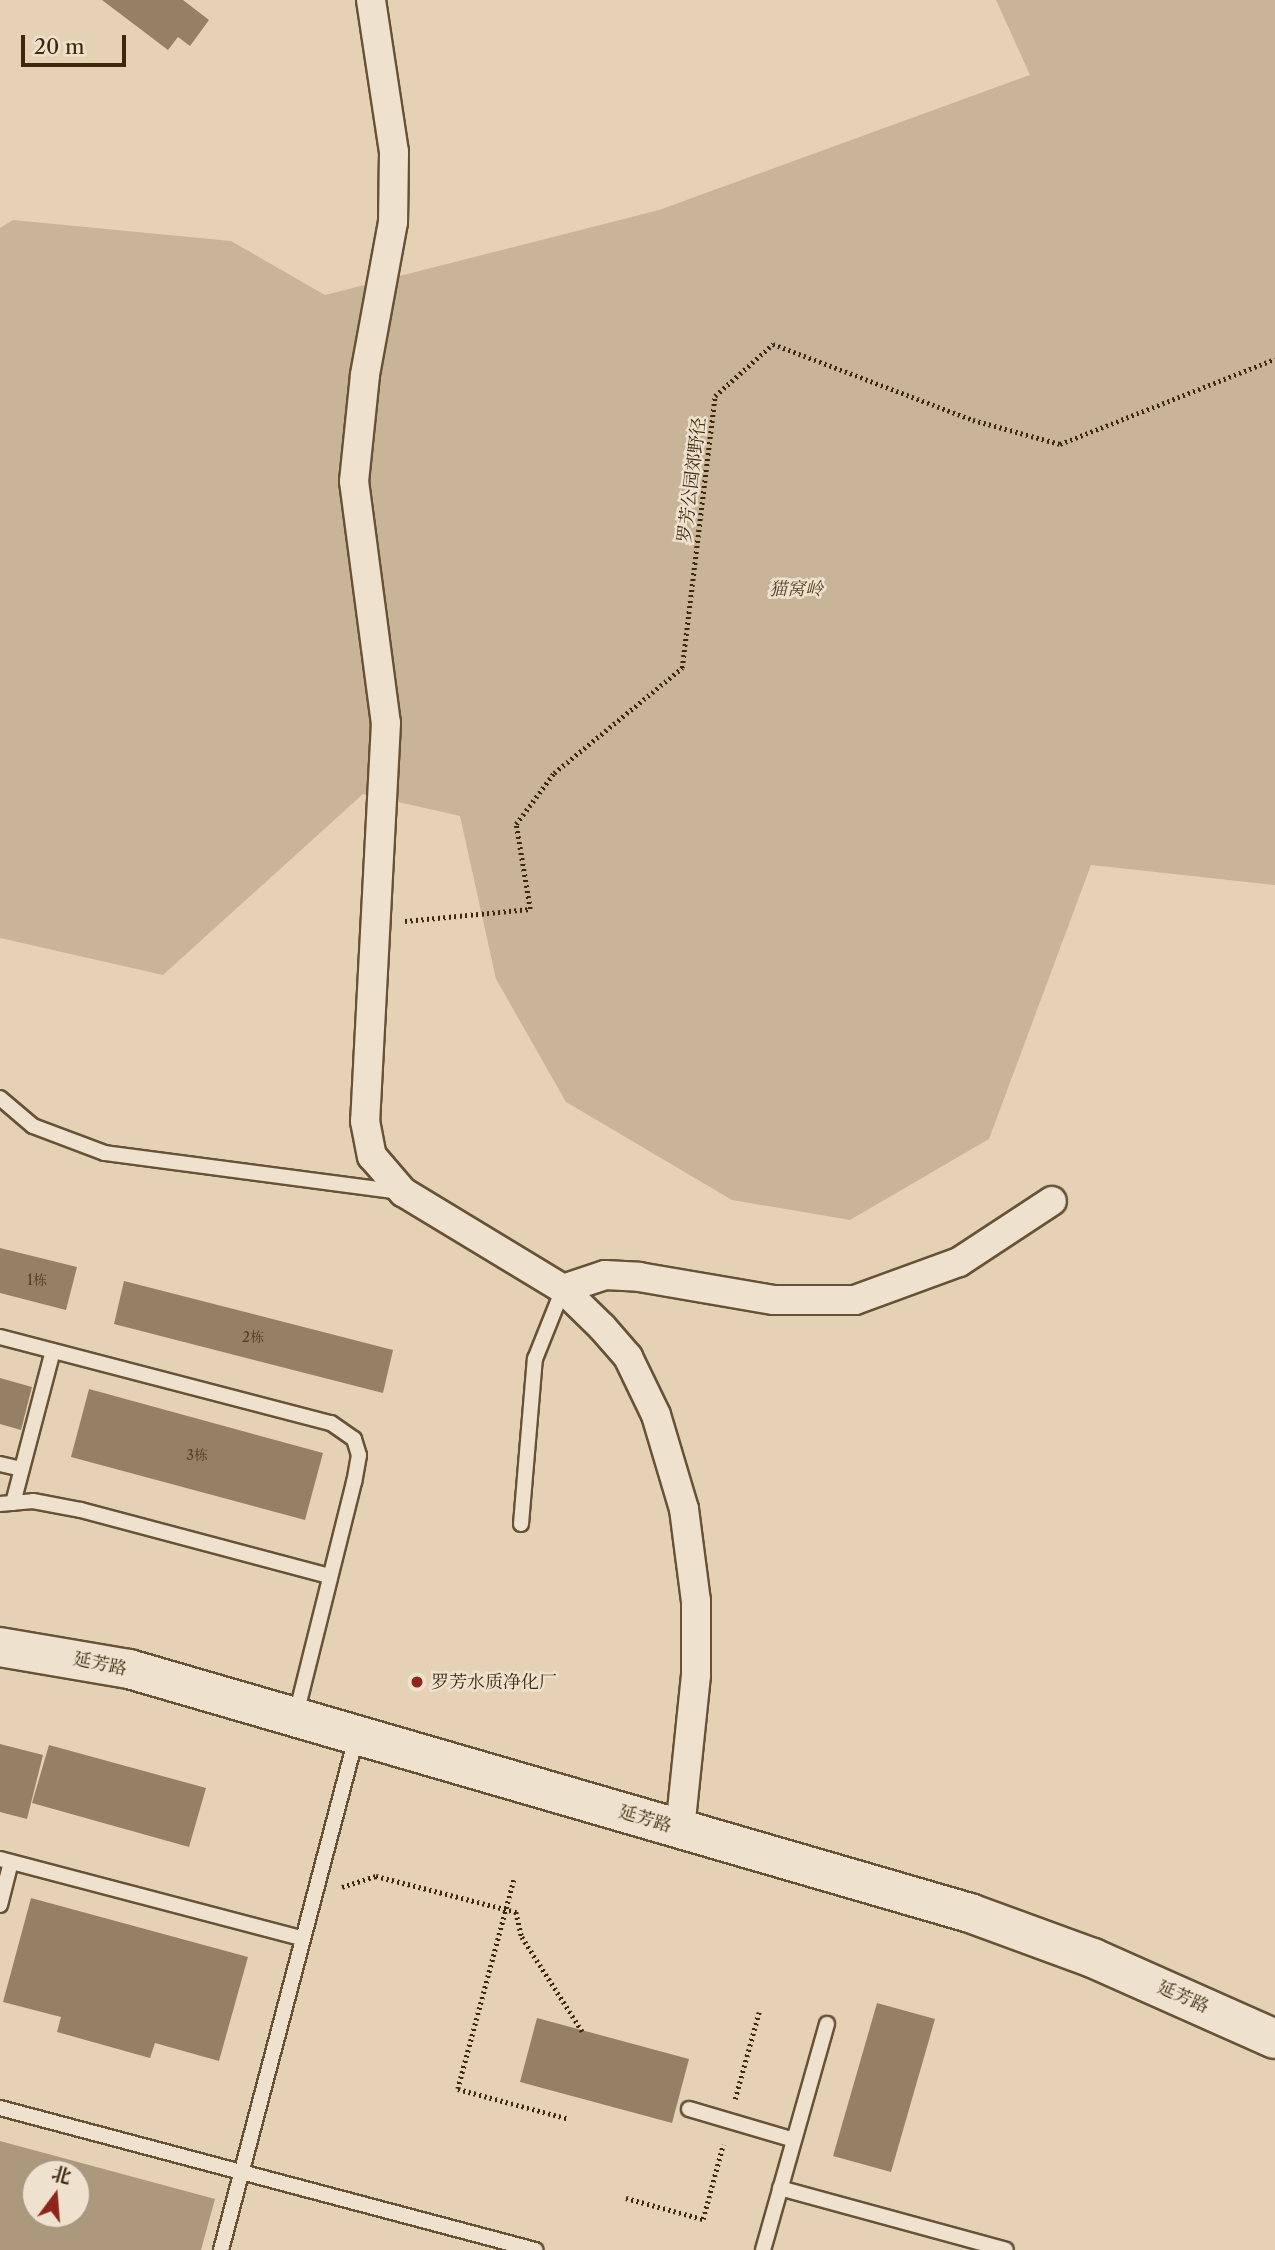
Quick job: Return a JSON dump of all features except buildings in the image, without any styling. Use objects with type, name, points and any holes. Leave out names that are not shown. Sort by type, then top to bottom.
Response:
[{"type":"main road","name":"延芳路","points":[[0,1647],[129,1669],[296,1715],[680,1830],[970,1913],[1093,1958],[1275,2039]]},
{"type":"street","points":[[371,0],[394,152],[393,222],[365,375],[354,481],[386,723],[365,1121],[372,1156],[403,1192],[563,1289],[628,1357],[656,1415],[684,1509],[696,1601],[696,1675],[680,1830]]},
{"type":"street","points":[[563,1289],[616,1276],[774,1300],[855,1300],[959,1262],[1052,1201]]},
{"type":"lane","points":[[0,1098],[33,1126],[105,1153],[403,1192]]},
{"type":"lane","points":[[522,1524],[535,1359],[563,1289]]},
{"type":"lane","points":[[0,1337],[343,1429],[359,1455],[296,1715]]},
{"type":"lane","points":[[53,1350],[22,1469],[6,1503],[81,1510],[329,1576]]},
{"type":"lane","points":[[0,1464],[22,1469]]},
{"type":"lane","points":[[221,2250],[357,1733]]},
{"type":"lane","points":[[0,1905],[6,1860],[302,1938]]},
{"type":"lane","points":[[762,2250],[827,2024]]},
{"type":"lane","points":[[0,2108],[535,2250]]},
{"type":"lane","points":[[689,2109],[794,2140]]},
{"type":"lane","points":[[780,2188],[1006,2250]]},
{"type":"path","name":"罗芳公园郊野径","points":[[376,923],[530,909],[516,824],[554,773],[682,668],[715,396],[773,344],[973,420],[1060,444],[1275,359]]},
{"type":"path","points":[[313,1898],[376,1875],[516,1912],[522,1937],[582,2031]]},
{"type":"path","points":[[514,1880],[458,2089],[569,2119]]},
{"type":"green space","name":"猫窝岭","points":[[996,0],[1275,0],[1275,885],[1091,865],[989,1139],[850,1220],[732,1200],[566,1102],[496,979],[460,816],[363,794],[163,975],[0,938],[0,228],[13,220],[231,241],[325,295],[659,210],[1030,75]]},
{"type":"shaded area","points":[[0,2141],[67,2159],[21,2159],[21,2229],[91,2229],[91,2166],[215,2199],[201,2250],[0,2250]]},
{"type":"place","name":"罗芳水质净化厂","points":[[417,1682]]}]
